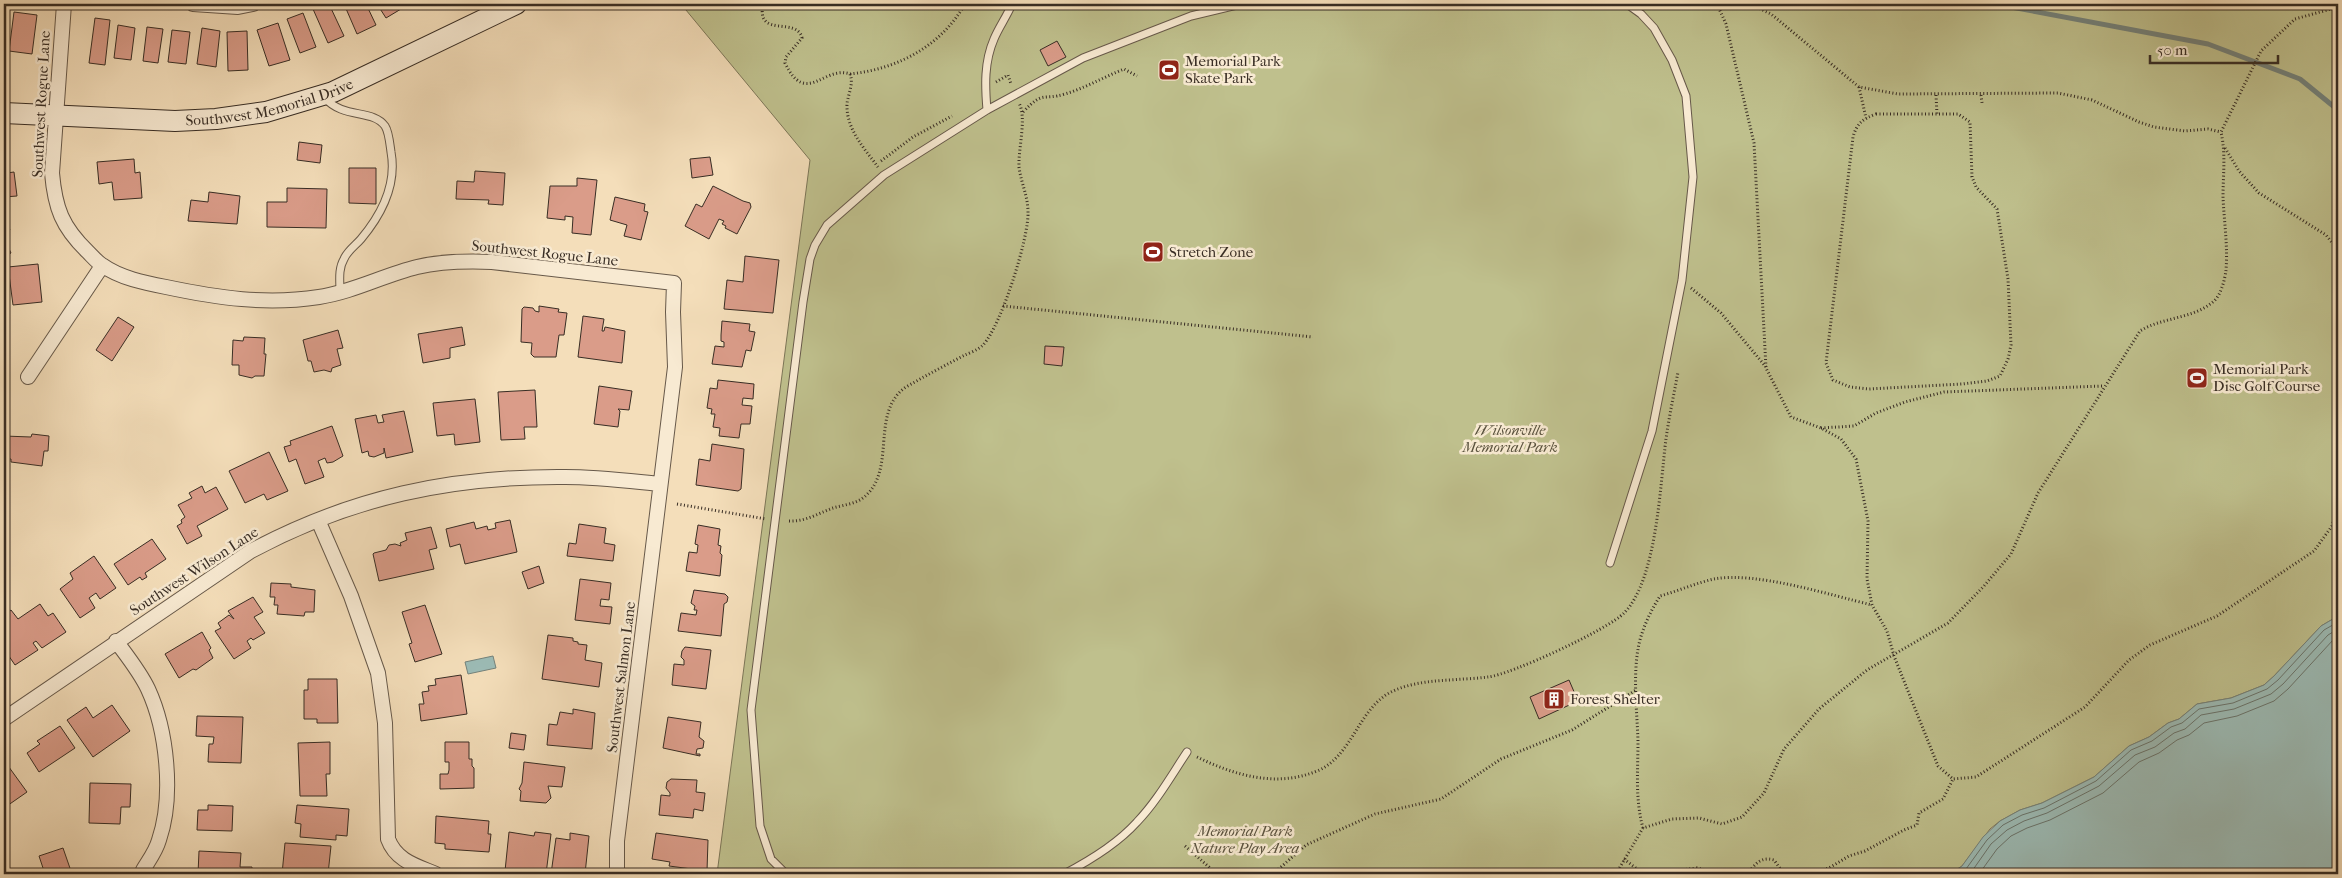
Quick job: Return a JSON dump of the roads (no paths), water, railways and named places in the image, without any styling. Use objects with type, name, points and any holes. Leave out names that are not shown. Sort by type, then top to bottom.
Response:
[{"type":"street","name":"Southwest Rogue Lane","points":[[64,4],[52,173],[60,216],[75,239],[102,266],[139,282],[209,296],[252,302],[294,300],[340,292],[416,267],[466,261],[492,262],[674,283]]},
{"type":"street","points":[[193,4],[238,7],[253,4]]},
{"type":"street","name":"Southwest Memorial Drive","points":[[4,114],[175,121],[216,119],[266,112],[323,96],[361,80],[516,4]]},
{"type":"street","points":[[28,377],[102,266]]},
{"type":"street","name":"Southwest Salmon Lane","points":[[617,874],[617,841],[675,367],[674,283]]},
{"type":"street","name":"Southwest Wilson Lane","points":[[4,719],[116,641],[251,551],[272,539],[364,502],[387,496],[475,481],[566,477],[660,484]]},
{"type":"street","points":[[318,520],[351,596],[378,673],[385,723],[388,839],[395,852],[403,860],[436,874]]},
{"type":"street","points":[[116,641],[147,687],[160,720],[164,743],[166,781],[164,818],[155,852],[143,870]]},
{"type":"lane","points":[[986,110],[988,58],[994,39],[1012,4]]},
{"type":"lane","points":[[786,874],[771,860],[760,826],[751,710],[810,260],[815,245],[827,225],[884,175],[1014,94],[1083,58],[1136,36],[1191,16],[1240,4]]},
{"type":"lane","points":[[1610,563],[1652,431],[1682,280],[1693,177],[1686,96],[1672,60],[1654,28],[1641,14],[1627,4]]},
{"type":"lane","points":[[323,96],[331,105],[341,111],[376,118],[386,126],[392,157],[391,182],[387,200],[369,230],[344,257],[340,268],[340,292]]},
{"type":"lane","points":[[1064,874],[1089,861],[1136,823],[1158,796],[1188,752]]},
{"type":"water","points":[[2338,616],[2338,874],[1950,874],[1962,866],[1983,837],[2000,821],[2020,810],[2042,803],[2094,777],[2129,746],[2149,737],[2168,723],[2179,719],[2197,704],[2231,698],[2264,685],[2321,626]]},
{"type":"water","points":[[493,656],[496,668],[468,674],[465,662]]},
{"type":"waterway","points":[[1995,4],[2208,44],[2300,79],[2338,110]]},
{"type":"place","name":"Memorial Park Skate Park","points":[[1169,70]]},
{"type":"place","name":"Stretch Zone","points":[[1153,252]]},
{"type":"place","name":"Memorial Park Disc Golf Course","points":[[2197,378]]},
{"type":"place","name":"Forest Shelter","points":[[1554,699]]},
{"type":"park label","name":"Wilsonville Memorial Park","points":[[1510,438]]},
{"type":"park label","name":"Memorial Park Nature Play Area","points":[[1245,840]]}]
